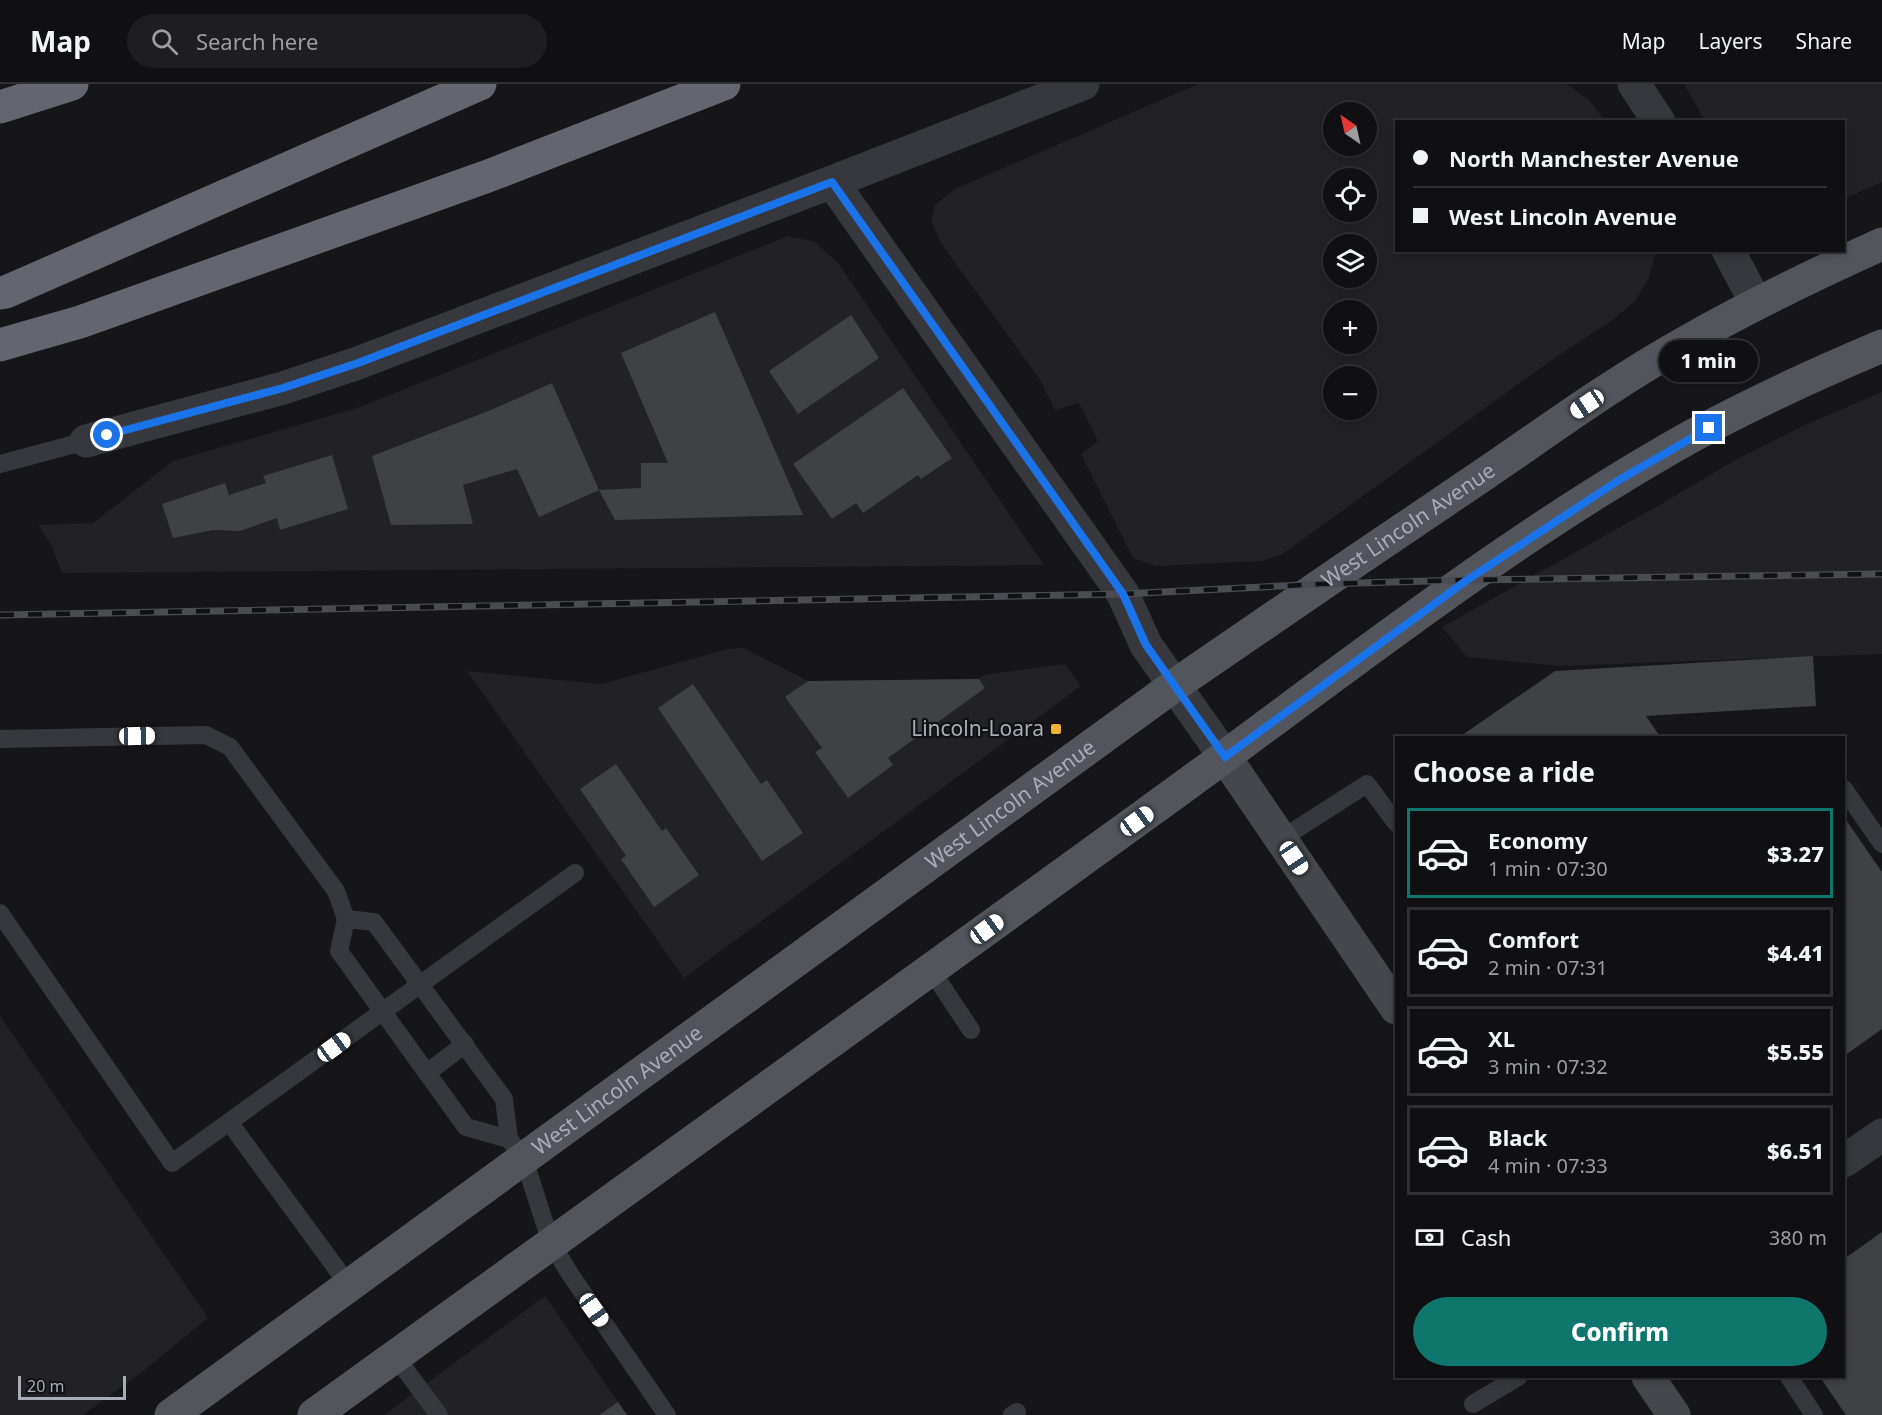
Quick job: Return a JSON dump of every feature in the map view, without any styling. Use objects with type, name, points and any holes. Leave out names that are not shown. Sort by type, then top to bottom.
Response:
[{"type":"highway","points":[[0,107],[72,84]]},
{"type":"highway","points":[[0,293],[480,84]]},
{"type":"highway","points":[[0,345],[80,322],[477,180],[724,84]]},
{"type":"main road","name":"West Lincoln Avenue","points":[[171,1415],[350,1287],[517,1149],[1175,686],[1587,404],[1677,347],[1756,303],[1882,244]]},
{"type":"main road","points":[[314,1415],[1467,580],[1619,480],[1692,437],[1760,401],[1882,346]]},
{"type":"street","points":[[86,441],[243,400],[358,363],[1083,84]]},
{"type":"street","points":[[1634,84],[1658,120]]},
{"type":"street","points":[[832,182],[1123,594],[1146,645],[1393,994]]},
{"type":"street","points":[[1729,252],[1756,303]]},
{"type":"street","points":[[1649,1378],[1674,1415]]},
{"type":"lane","points":[[0,464],[86,441]]},
{"type":"lane","points":[[0,739],[206,735],[230,747],[336,891],[346,919],[339,951],[466,1127],[517,1149]]},
{"type":"lane","points":[[1281,838],[1367,784],[1395,822]]},
{"type":"lane","points":[[1845,790],[1882,844]]},
{"type":"lane","points":[[0,913],[172,1163],[575,873]]},
{"type":"lane","points":[[346,919],[374,922],[504,1099],[517,1149],[552,1243],[570,1274],[667,1415]]},
{"type":"lane","points":[[931,970],[971,1030]]},
{"type":"lane","points":[[427,1072],[465,1044]]},
{"type":"lane","points":[[229,1122],[350,1287]]},
{"type":"lane","points":[[395,1356],[439,1415]]},
{"type":"lane","points":[[1473,1404],[1516,1378]]},
{"type":"lane","points":[[1790,1378],[1814,1415]]},
{"type":"shaded area","points":[[1198,84],[1567,84],[1590,101],[1604,120],[1395,120],[1395,252],[1656,252],[1649,278],[1635,301],[1614,319],[1556,357],[1281,555],[1262,561],[1156,566],[1133,558],[1081,454],[1098,441],[1079,403],[1055,410],[1039,378],[940,242],[931,220],[935,205],[955,189]]},
{"type":"shaded area","points":[[1684,84],[1882,84],[1882,182],[1845,199],[1845,120],[1704,120]]},
{"type":"shaded area","points":[[788,236],[815,242],[839,264],[1044,565],[62,573],[51,545],[38,525],[93,523],[173,461],[357,408]]},
{"type":"shaded area","points":[[1882,392],[1882,654],[1559,666],[1467,657],[1442,627],[1737,459],[1805,425]]},
{"type":"shaded area","points":[[744,648],[808,681],[978,679],[983,675],[1065,664],[1081,686],[684,978],[467,671],[601,684],[728,649]]},
{"type":"shaded area","points":[[0,1016],[208,1318],[142,1372],[83,1415],[0,1415]]},
{"type":"shaded area","points":[[545,1296],[627,1415],[384,1415]]},
{"type":"building","points":[[715,312],[803,515],[615,520],[599,490],[641,488],[641,463],[668,463],[621,353]]},
{"type":"building","points":[[851,315],[879,358],[798,414],[769,371]]},
{"type":"building","points":[[552,383],[599,490],[539,517],[517,469],[463,485],[473,524],[391,525],[372,456],[491,410]]},
{"type":"building","points":[[903,388],[952,458],[921,479],[918,475],[863,513],[856,503],[832,519],[793,464]]},
{"type":"building","points":[[332,455],[348,509],[280,530],[277,518],[240,531],[213,530],[173,538],[162,504],[225,483],[229,495],[266,483],[263,476]]},
{"type":"building","points":[[1813,656],[1816,706],[1646,716],[1660,736],[1461,736],[1555,671]]},
{"type":"building","points":[[979,679],[985,688],[888,758],[893,765],[848,798],[815,752],[822,748],[785,697],[808,681]]},
{"type":"building","points":[[693,684],[761,784],[767,780],[803,833],[762,861],[658,708]]},
{"type":"building","points":[[616,764],[662,831],[666,828],[699,875],[654,907],[621,859],[626,856],[580,789]]},
{"type":"building","points":[[1845,818],[1882,872],[1882,1029],[1845,1055]]},
{"type":"building","points":[[1882,1232],[1882,1415],[1846,1415],[1821,1378],[1845,1378],[1845,1258]]},
{"type":"building","points":[[618,1402],[627,1415],[599,1415]]},
{"type":"railway","points":[[0,615],[1123,594],[1321,584],[1467,580],[1882,574]]},
{"type":"place","name":"Lincoln-Loara","points":[[1056,729]]},
{"type":"route","points":[[107,435],[283,388],[358,363],[832,182],[1123,594],[1146,645],[1225,757],[1467,580],[1619,480],[1709,428]]}]
